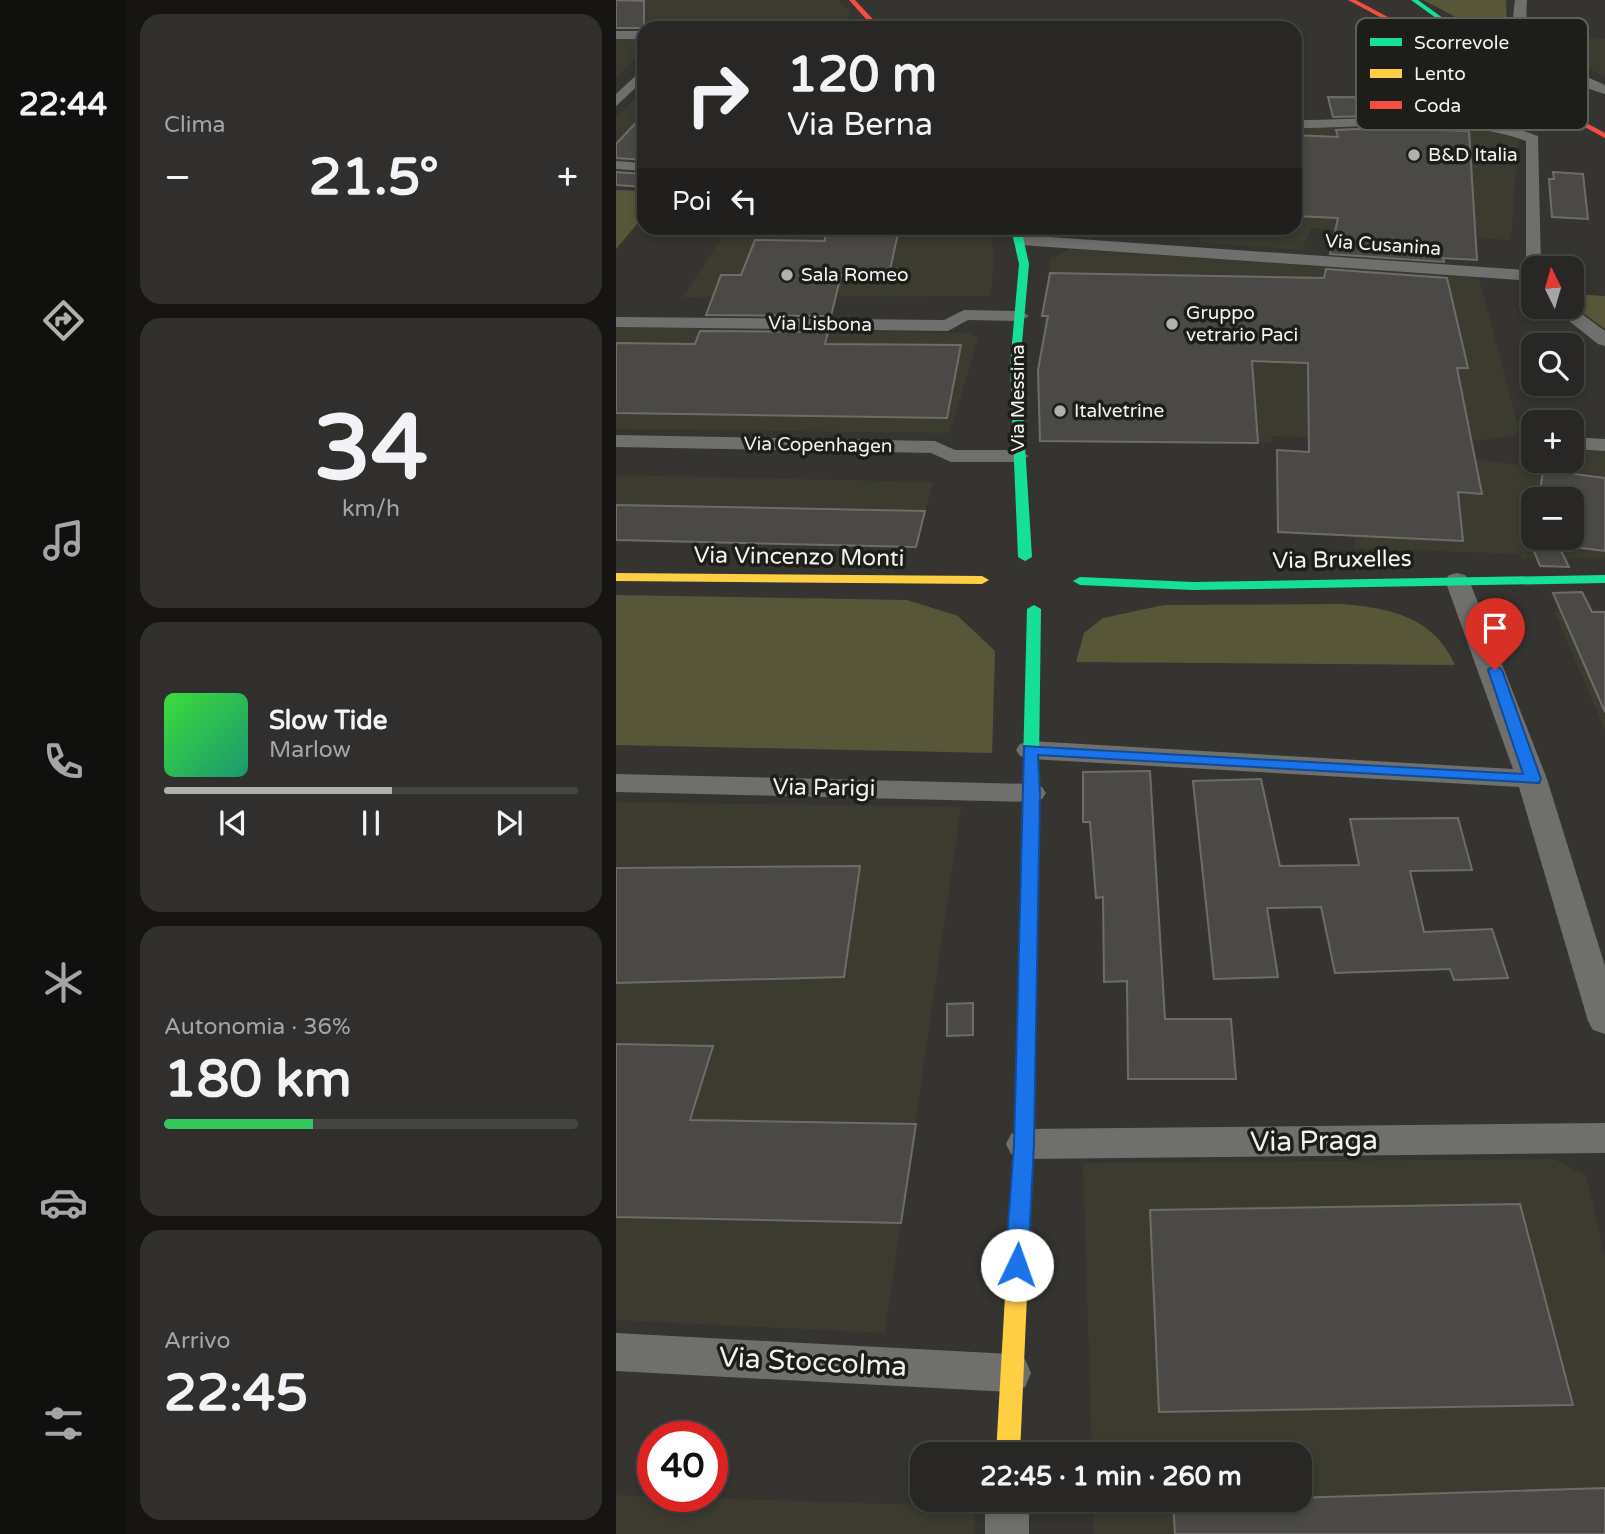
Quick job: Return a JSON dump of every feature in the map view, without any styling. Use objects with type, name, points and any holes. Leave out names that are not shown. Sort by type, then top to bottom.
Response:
[{"type":"main road","points":[[852,0],[872,21]]},
{"type":"main road","points":[[1413,0],[1439,18]]},
{"type":"main road","points":[[1344,3],[1375,18]]},
{"type":"main road","points":[[1396,3],[1425,18]]},
{"type":"main road","points":[[1588,127],[1605,136]]},
{"type":"main road","name":"Via Messina","points":[[982,580],[1017,559],[1015,366],[1024,264],[1019,235]]},
{"type":"main road","name":"Via Bruxelles","points":[[1071,597],[1076,574],[1193,586],[1605,579]]},
{"type":"main road","name":"Via Vincenzo Monti","points":[[616,577],[982,580]]},
{"type":"main road","points":[[982,580],[983,589],[989,598]]},
{"type":"main road","points":[[1008,1442],[1024,1144],[1032,793],[1030,750],[1041,608],[1016,608]]},
{"type":"street","points":[[1520,18],[1521,0]]},
{"type":"street","points":[[616,35],[637,35]]},
{"type":"street","points":[[618,98],[637,79]]},
{"type":"street","points":[[1588,82],[1605,90]]},
{"type":"street","points":[[1302,124],[1356,125]]},
{"type":"street","points":[[1510,130],[1522,132],[1533,139],[1533,256]]},
{"type":"street","points":[[616,166],[637,167]]},
{"type":"street","name":"Via Cusanina","points":[[1031,235],[1521,275]]},
{"type":"street","name":"Via Lisbona","points":[[616,322],[948,326],[964,316],[1020,316]]},
{"type":"street","points":[[1577,319],[1605,340]]},
{"type":"street","name":"Via Copenhagen","points":[[616,441],[935,447],[951,456],[1018,456]]},
{"type":"street","points":[[1584,444],[1605,445]]},
{"type":"street","points":[[1457,580],[1495,670],[1533,779],[1605,1021]]},
{"type":"street","points":[[1030,750],[1533,779]]},
{"type":"street","name":"Via Parigi","points":[[616,783],[1032,793]]},
{"type":"street","name":"Via Praga","points":[[1024,1144],[1605,1138]]},
{"type":"street","name":"Via Stoccolma","points":[[616,1352],[1010,1373]]},
{"type":"street","points":[[1007,1512],[1007,1534]]},
{"type":"shaded area","points":[[616,0],[838,0],[851,13],[846,21],[637,21],[637,29],[616,29]]},
{"type":"shaded area","points":[[1423,0],[1506,0],[1507,18],[1457,18]]},
{"type":"shaded area","points":[[616,38],[637,38],[637,56],[616,77]]},
{"type":"shaded area","points":[[1588,38],[1605,39],[1605,76],[1589,69]]},
{"type":"shaded area","points":[[637,96],[637,162],[616,161],[616,118]]},
{"type":"shaded area","points":[[1302,127],[1475,130],[1503,133],[1518,138],[1511,240],[1311,228],[1302,250],[1199,242],[1200,235],[1302,235]]},
{"type":"shaded area","points":[[616,190],[637,191],[637,224],[616,249]]},
{"type":"shaded area","points":[[723,235],[990,235],[994,249],[991,296],[682,297]]},
{"type":"shaded area","points":[[1071,249],[1479,278],[1519,430],[1514,436],[1464,442],[1469,458],[1516,465],[1521,461],[1521,473],[1584,473],[1584,449],[1605,450],[1605,558],[1522,559],[1520,554],[1355,548],[1355,439],[1271,436],[1271,443],[1040,441],[1038,370],[1050,259]]},
{"type":"shaded area","points":[[1584,295],[1605,296],[1605,329],[1584,314]]},
{"type":"shaded area","points":[[616,327],[970,333],[978,339],[950,433],[616,429]]},
{"type":"shaded area","points":[[616,475],[933,482],[916,547],[616,540]]},
{"type":"shaded area","points":[[616,595],[907,600],[958,616],[995,651],[992,753],[616,745]]},
{"type":"shaded area","points":[[1341,604],[1393,612],[1422,625],[1446,648],[1455,665],[1076,662],[1084,633],[1103,618],[1164,605]]},
{"type":"shaded area","points":[[1605,610],[1605,730],[1554,611]]},
{"type":"shaded area","points":[[616,802],[961,807],[885,1333],[616,1320]]},
{"type":"shaded area","points":[[1554,1159],[1586,1176],[1605,1256],[1605,1534],[1094,1534],[1093,1512],[1312,1512],[1312,1442],[1092,1442],[1083,1163]]},
{"type":"shaded area","points":[[616,1495],[637,1496],[637,1512],[728,1512],[728,1499],[910,1505],[910,1512],[976,1512],[974,1534],[616,1534]]},
{"type":"building","points":[[616,0],[644,1],[644,21],[637,21],[637,28],[616,28]]},
{"type":"building","points":[[1328,97],[1356,97],[1356,116],[1333,117]]},
{"type":"building","points":[[637,122],[637,160],[616,158],[616,144]]},
{"type":"building","points":[[1336,130],[1469,131],[1477,260],[1443,258],[1444,262],[1330,254],[1338,218],[1302,216],[1302,135],[1338,137]]},
{"type":"building","points":[[616,172],[637,174],[637,186],[616,185]]},
{"type":"building","points":[[1553,172],[1583,174],[1588,219],[1552,217],[1549,179],[1554,179]]},
{"type":"building","points":[[825,235],[898,235],[889,275],[841,275],[831,316],[706,315],[721,275],[741,275],[755,240],[825,241]]},
{"type":"building","points":[[1326,269],[1447,278],[1468,368],[1457,368],[1482,494],[1458,492],[1463,541],[1278,532],[1277,450],[1309,452],[1308,363],[1252,361],[1258,443],[1040,441],[1038,370],[1048,316],[1042,316],[1050,273],[1324,278]]},
{"type":"building","points":[[700,331],[828,332],[825,344],[961,345],[947,418],[616,413],[616,343],[695,344]]},
{"type":"building","points":[[1543,473],[1605,478],[1605,551],[1584,548],[1584,487],[1541,487]]},
{"type":"building","points":[[616,505],[925,511],[916,547],[616,540]]},
{"type":"building","points":[[1534,550],[1560,550],[1569,567],[1540,566]]},
{"type":"building","points":[[1582,592],[1592,612],[1605,612],[1605,712],[1553,593]]},
{"type":"building","points":[[1150,771],[1165,1019],[1231,1019],[1236,1079],[1128,1079],[1127,981],[1104,982],[1103,897],[1096,898],[1090,822],[1083,822],[1083,772]]},
{"type":"building","points":[[1261,779],[1280,866],[1359,865],[1350,819],[1458,818],[1472,870],[1410,871],[1424,932],[1492,929],[1508,978],[1454,980],[1450,969],[1335,973],[1321,907],[1267,908],[1278,977],[1214,979],[1193,781]]},
{"type":"building","points":[[860,866],[844,977],[616,983],[616,868]]},
{"type":"building","points":[[973,1003],[973,1035],[947,1036],[947,1004]]},
{"type":"building","points":[[616,1044],[713,1046],[690,1120],[916,1124],[901,1223],[616,1217]]},
{"type":"building","points":[[1520,1204],[1573,1405],[1159,1412],[1150,1210]]},
{"type":"building","points":[[1605,1488],[1605,1534],[1175,1534],[1174,1512],[1312,1512],[1312,1497]]},
{"type":"traffic: fast","points":[[1414,0],[1439,18]]},
{"type":"traffic: fast","points":[[1018,235],[1024,264],[1015,366],[1025,557]]},
{"type":"traffic: fast","points":[[1080,581],[1193,586],[1605,579]]},
{"type":"traffic: fast","points":[[1031,764],[1034,609]]},
{"type":"traffic: slow","points":[[616,577],[982,580]]},
{"type":"traffic: slow","points":[[1009,1442],[1024,1138]]},
{"type":"traffic: jam","points":[[852,0],[872,21]]},
{"type":"traffic: jam","points":[[1351,0],[1385,18]]},
{"type":"traffic: jam","points":[[1588,127],[1605,136]]},
{"type":"traffic: jam","points":[[1024,1138],[1031,764]]},
{"type":"place","name":"B&D Italia","points":[[1414,155]]},
{"type":"place","name":"Sala Romeo","points":[[787,275]]},
{"type":"place","name":"Gruppo vetrario Paci","points":[[1172,324]]},
{"type":"place","name":"Italvetrine","points":[[1060,411]]},
{"type":"route","points":[[1017,1265],[1024,1144],[1032,793],[1030,750],[1533,779],[1495,670]]}]
